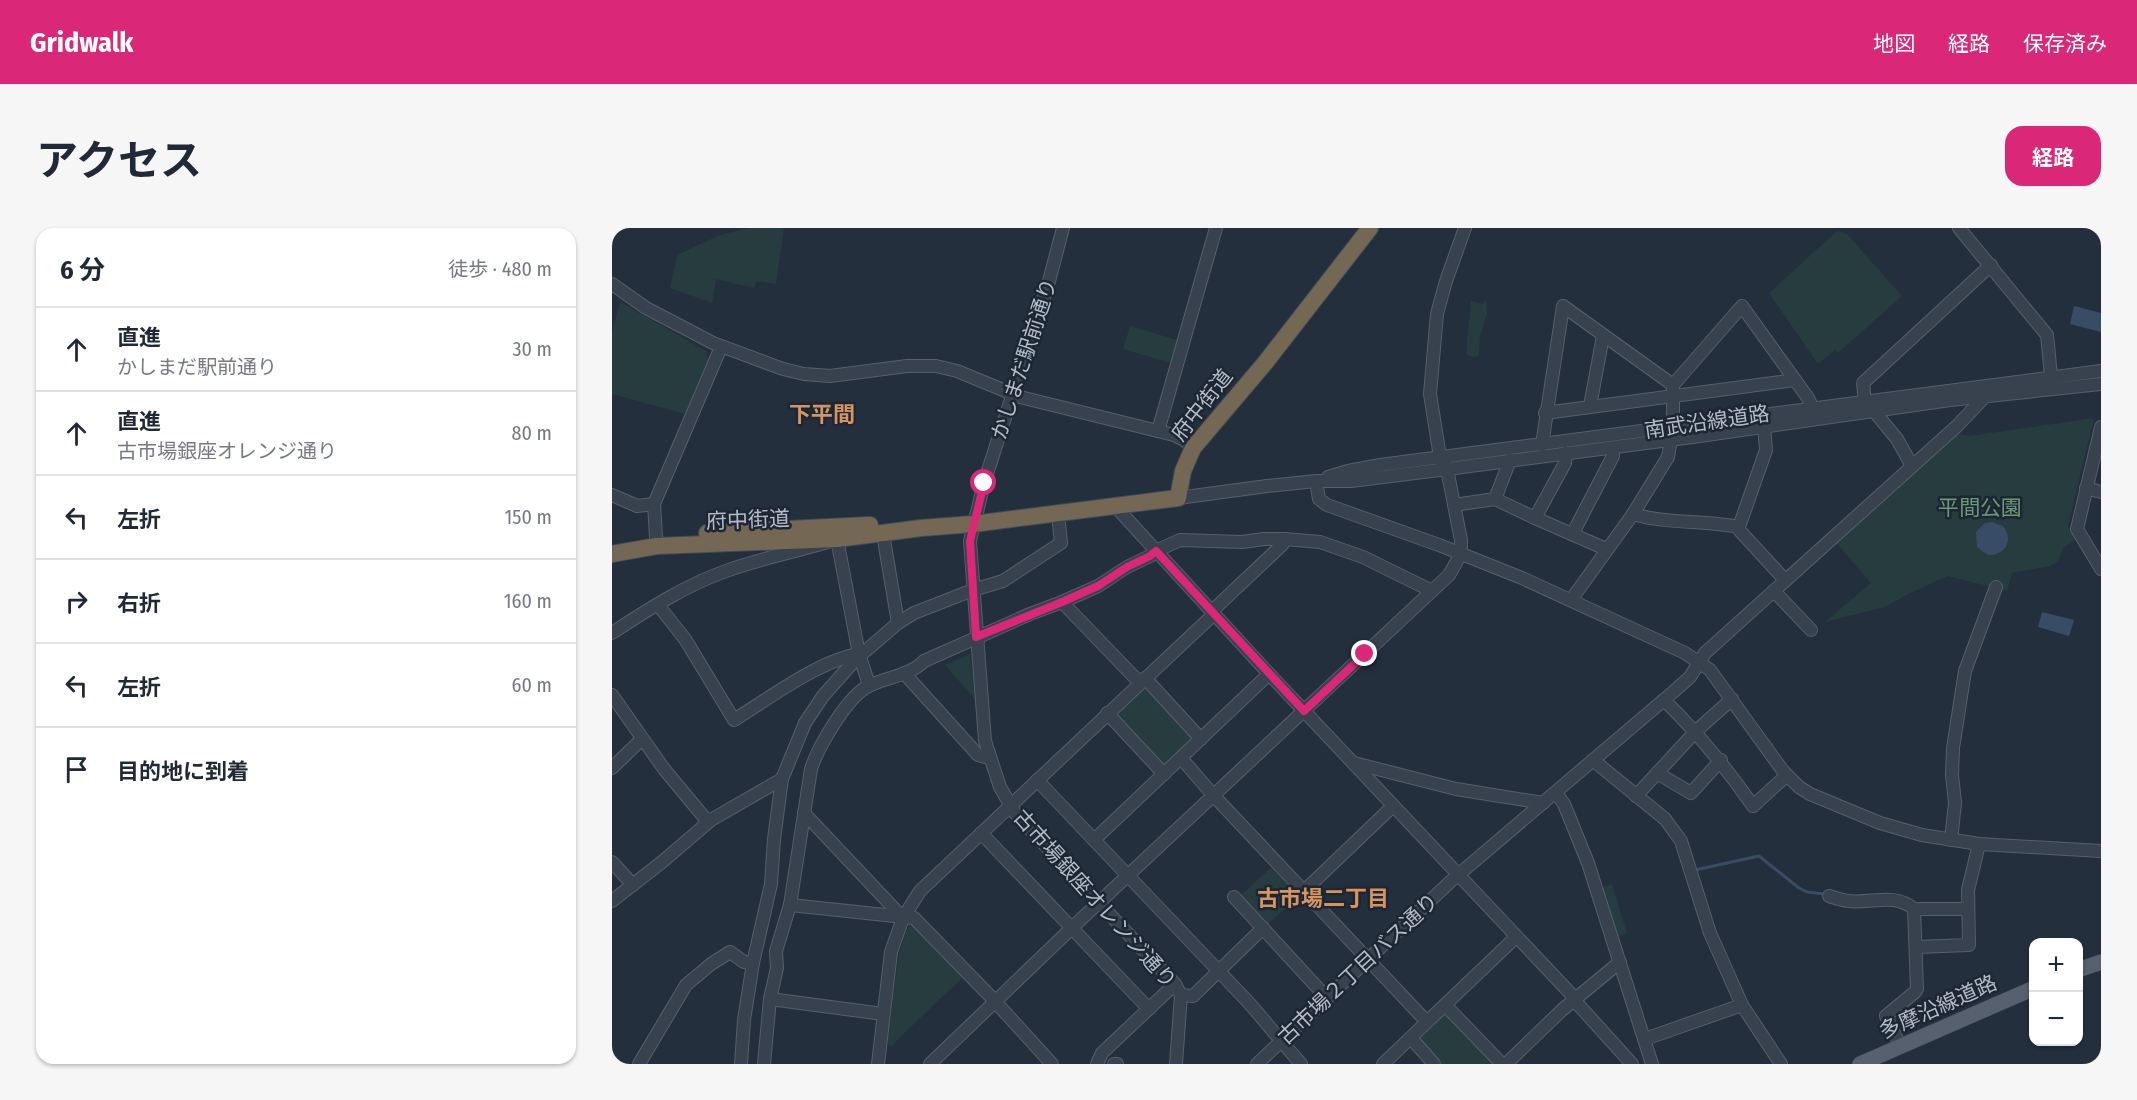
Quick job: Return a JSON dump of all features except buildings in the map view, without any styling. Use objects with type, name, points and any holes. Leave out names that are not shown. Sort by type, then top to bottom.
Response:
[{"type":"highway","name":"府中街道","points":[[612,543],[656,537],[758,536],[837,539],[1178,498],[1183,471],[1193,448],[1265,363],[1370,228]]},
{"type":"highway","name":"府中街道","points":[[612,554],[657,546],[883,524],[921,528]]},
{"type":"main road","points":[[2083,969],[2101,962]]},
{"type":"main road","name":"多摩沿線道路","points":[[1860,1064],[2029,990]]},
{"type":"street","name":"かしまだ駅前通り","points":[[974,524],[1048,285],[1063,228]]},
{"type":"street","points":[[1158,431],[1216,228]]},
{"type":"street","points":[[930,1064],[1449,575],[1461,554],[1461,540],[1447,469],[1440,457],[1430,394],[1437,314],[1465,228]]},
{"type":"street","points":[[1959,228],[2048,335],[2051,376]]},
{"type":"street","points":[[1912,466],[1897,439],[1870,407],[1863,383],[1991,265]]},
{"type":"street","points":[[612,284],[646,308],[721,347],[804,374],[830,376],[907,366],[936,366],[957,371],[1013,394],[1158,431],[1184,440],[1193,448]]},
{"type":"street","points":[[1542,445],[1545,413],[1563,306],[1673,390]]},
{"type":"street","points":[[1571,600],[1633,514],[1668,457],[1672,434],[1673,390],[1742,306],[1808,399],[1812,409]]},
{"type":"street","points":[[1590,406],[1603,336]]},
{"type":"street","points":[[656,537],[654,504],[721,347]]},
{"type":"street","name":"南武沿線道路","points":[[1316,481],[1348,471],[1440,457],[1542,445],[1764,426],[2051,376],[2101,370]]},
{"type":"street","points":[[1545,413],[1673,390],[1795,380]]},
{"type":"street","name":"南武沿線道路","points":[[1178,498],[1316,481],[1351,481],[1566,453],[1812,409],[1870,407],[2101,384]]},
{"type":"street","name":"古市場２丁目バス通り","points":[[1257,1064],[1460,875],[1664,700],[1690,676],[1705,653],[1957,426],[1995,386]]},
{"type":"street","points":[[1764,426],[1766,450],[1739,527],[1740,531],[1785,580]]},
{"type":"street","points":[[2101,427],[2077,529],[2101,569]]},
{"type":"street","points":[[1535,518],[1565,463],[1566,453]]},
{"type":"street","points":[[1572,534],[1613,456]]},
{"type":"street","points":[[1495,499],[1510,460]]},
{"type":"street","points":[[1316,481],[1319,499],[1327,505],[1461,554],[1571,600],[1685,653],[1710,670],[1787,775],[1810,794],[1880,823],[1922,835],[1979,844],[2101,851]]},
{"type":"street","points":[[2086,488],[2101,492]]},
{"type":"street","points":[[612,495],[637,506],[654,504]]},
{"type":"street","points":[[1454,505],[1495,499],[1606,549]]},
{"type":"street","points":[[1115,506],[1269,674],[1570,993],[1632,1064]]},
{"type":"street","points":[[741,1064],[744,1020],[753,963],[771,884],[782,779],[805,723],[823,696],[859,655],[898,623],[914,612],[1003,581],[1061,543],[1058,514]]},
{"type":"street","points":[[1633,514],[1659,520],[1739,527]]},
{"type":"street","name":"古市場銀座オレンジ通り","points":[[974,524],[970,554],[985,741],[989,758],[1000,787],[1015,813],[1178,990],[1176,1064]]},
{"type":"street","points":[[883,534],[898,623]]},
{"type":"street","points":[[726,571],[752,554],[758,536]]},
{"type":"street","points":[[612,633],[658,604],[726,571],[837,539],[859,655],[869,685]]},
{"type":"street","points":[[764,1064],[770,999],[777,968],[776,951],[789,905],[811,769],[820,744],[857,693],[869,685],[904,673],[976,637],[1098,586],[1127,567],[1180,540],[1242,542],[1285,539],[1320,542],[1363,557],[1432,591]]},
{"type":"street","points":[[878,1064],[891,952],[903,918],[920,891],[1213,613],[1282,545],[1285,539]]},
{"type":"street","points":[[1951,840],[1955,803],[1952,775],[1953,748],[1963,681],[1996,587]]},
{"type":"street","points":[[1774,591],[1811,630]]},
{"type":"street","points":[[1062,602],[1201,739]]},
{"type":"street","points":[[658,604],[686,639],[734,720],[818,669],[849,656],[859,655]]},
{"type":"street","points":[[904,673],[978,755],[989,758]]},
{"type":"street","points":[[1094,840],[1269,674]]},
{"type":"street","points":[[612,695],[679,788],[708,822]]},
{"type":"street","points":[[1636,796],[1695,731],[1732,699]]},
{"type":"street","points":[[1664,700],[1721,760],[1753,806],[1787,775]]},
{"type":"street","points":[[1107,714],[1164,774]]},
{"type":"street","points":[[612,768],[642,738]]},
{"type":"street","points":[[1181,758],[1427,1022]]},
{"type":"street","points":[[1593,760],[1665,819],[1681,842],[1710,933],[1742,1005],[1781,1064]]},
{"type":"street","points":[[1657,773],[1691,793],[1721,760]]},
{"type":"street","points":[[1353,763],[1456,789],[1544,803]]},
{"type":"street","points":[[612,901],[708,822],[782,779]]},
{"type":"street","points":[[1037,780],[1250,1004],[1301,1064]]},
{"type":"street","points":[[1556,793],[1581,843],[1652,1064]]},
{"type":"street","points":[[1304,891],[1393,806]]},
{"type":"street","points":[[804,813],[903,918]]},
{"type":"street","points":[[981,833],[1149,1010]]},
{"type":"street","points":[[1916,947],[1969,945],[1968,890],[1979,844]]},
{"type":"street","points":[[612,862],[633,885]]},
{"type":"street","points":[[1829,896],[1849,901],[1895,899],[1914,909],[1968,909]]},
{"type":"street","points":[[1234,897],[1328,999]]},
{"type":"street","points":[[789,905],[914,918],[996,1002],[1052,1064]]},
{"type":"street","points":[[1896,1037],[1886,1016],[1916,992],[1914,909]]},
{"type":"street","points":[[763,915],[785,920]]},
{"type":"street","points":[[1097,1064],[1102,1053],[1149,1010],[1178,990],[1193,996],[1263,928]]},
{"type":"street","points":[[1383,1064],[1516,938]]},
{"type":"street","points":[[639,1064],[686,985],[711,964],[730,952],[744,962],[753,963]]},
{"type":"street","points":[[1445,1005],[1504,1064],[1562,1010],[1620,962]]},
{"type":"street","points":[[770,999],[883,1014]]},
{"type":"street","points":[[1645,1039],[1742,1005]]},
{"type":"street","points":[[1410,1038],[1434,1064]]},
{"type":"green space","points":[[748,228],[784,228],[776,284],[757,281],[754,288],[716,279],[712,303],[670,288],[679,254],[720,235]]},
{"type":"green space","points":[[1837,231],[1847,234],[1902,296],[1838,353],[1835,350],[1818,364],[1769,293]]},
{"type":"green space","points":[[1486,300],[1487,313],[1480,336],[1479,356],[1473,357],[1466,354],[1471,301],[1483,304]]},
{"type":"green space","points":[[620,302],[706,351],[708,358],[685,414],[612,394],[612,332]]},
{"type":"green space","points":[[1130,326],[1177,340],[1179,344],[1174,361],[1171,363],[1123,349]]},
{"type":"green space","name":"平間公園","points":[[2094,418],[2068,526],[2076,540],[2064,547],[2058,561],[2050,566],[2012,573],[2007,591],[1948,576],[1885,607],[1825,622],[1871,583],[1833,539],[1952,433],[1970,436]]},
{"type":"green space","points":[[970,654],[975,699],[945,665]]},
{"type":"green space","points":[[1147,687],[1196,738],[1164,769],[1115,716]]},
{"type":"green space","points":[[1274,865],[1301,894],[1266,926],[1239,897]]},
{"type":"green space","points":[[1612,884],[1627,933],[1615,937],[1600,888]]},
{"type":"green space","points":[[915,924],[964,976],[891,1046],[887,1045],[899,953],[908,927]]},
{"type":"green space","points":[[1443,1010],[1495,1064],[1438,1064],[1416,1036]]},
{"type":"water","points":[[2074,306],[2101,313],[2101,332],[2070,324]]},
{"type":"water","points":[[1992,522],[2003,526],[2008,541],[2004,550],[1988,555],[1977,547],[1976,532],[1985,523]]},
{"type":"water","points":[[2042,612],[2074,620],[2069,636],[2038,627]]},
{"type":"waterway","points":[[1695,870],[1759,856],[1799,888],[1807,892],[1825,894]]},
{"type":"district","name":"下平間","points":[[822,414]]},
{"type":"district","name":"古市場二丁目","points":[[1323,898]]},
{"type":"route","points":[[984,483],[970,541],[976,637],[1098,586],[1156,551],[1304,711],[1365,654]]}]
